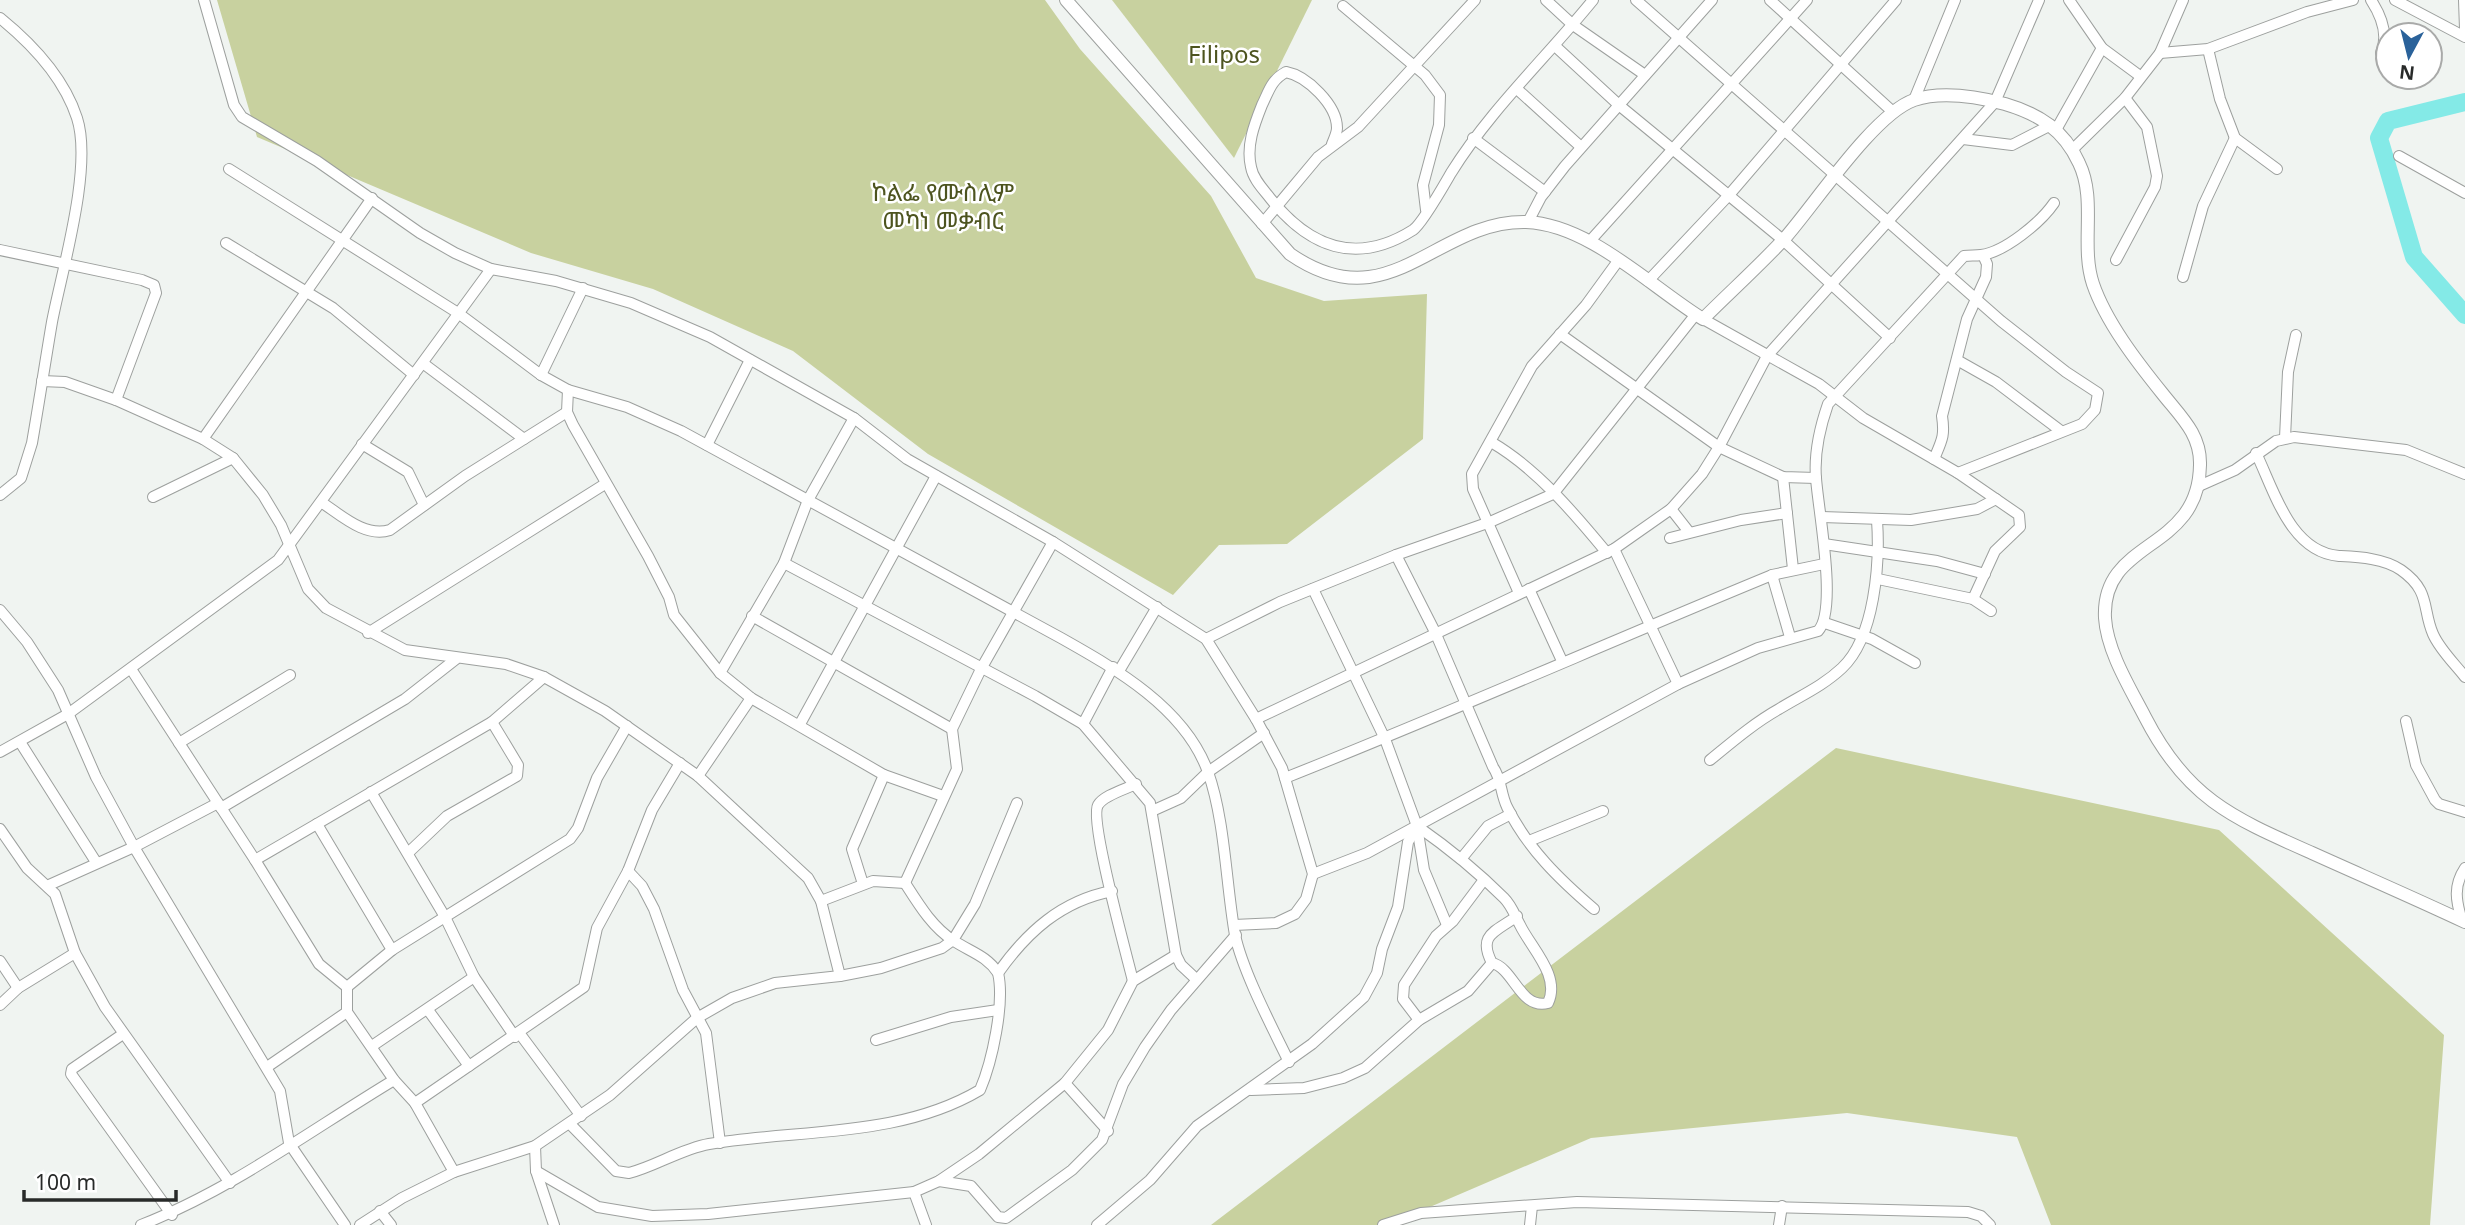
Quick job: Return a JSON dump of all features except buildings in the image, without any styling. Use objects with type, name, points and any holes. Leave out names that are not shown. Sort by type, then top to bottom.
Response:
[{"type":"street","points":[[204,0],[234,105],[242,117],[317,161],[435,243],[491,269],[583,288],[682,323],[854,418],[936,476],[1053,542],[1206,639],[1256,719],[1285,778],[1313,874],[1306,899],[1295,914],[1276,923],[1235,930],[1131,1069],[1114,1107],[1108,1130],[1072,1170],[1006,1218],[998,1217],[971,1186],[939,1181]]},
{"type":"street","points":[[1066,0],[1262,225],[1302,262],[1326,272],[1357,277],[1402,270],[1472,232],[1528,222],[1590,241],[1699,316],[1819,384],[1881,429],[1958,473],[2018,515],[2021,524],[1995,551],[1973,599]]},
{"type":"street","points":[[1262,225],[1275,206],[1332,144],[1358,127],[1475,0]]},
{"type":"street","points":[[1546,0],[1573,25],[1645,75]]},
{"type":"street","points":[[1332,144],[1337,129],[1333,109],[1317,91],[1286,72],[1273,80],[1252,133],[1250,160],[1255,178],[1292,225],[1315,241],[1344,249],[1373,248],[1412,231],[1473,138],[1593,0]]},
{"type":"street","points":[[1636,0],[1890,220],[2011,330],[2098,393],[2098,404],[2092,416],[2082,424],[1958,473]]},
{"type":"street","points":[[1528,222],[1545,192],[1581,147],[1681,38],[1712,0]]},
{"type":"street","points":[[1770,0],[1792,17],[1892,112]]},
{"type":"street","points":[[1590,241],[1807,0]]},
{"type":"street","points":[[1648,281],[1729,195],[1896,0]]},
{"type":"street","points":[[1914,100],[1955,0]]},
{"type":"street","points":[[1256,719],[1610,551],[1671,509],[1702,474],[1719,447],[1767,356],[1994,102],[2038,0]]},
{"type":"street","points":[[2072,150],[2125,98],[2160,53],[2183,0]]},
{"type":"street","points":[[2307,12],[2314,0]]},
{"type":"street","points":[[2160,53],[2208,49],[2307,12],[2353,0]]},
{"type":"street","points":[[2371,0],[2380,21]]},
{"type":"street","points":[[2395,0],[2465,37]]},
{"type":"street","points":[[2464,0],[2465,29]]},
{"type":"street","points":[[2073,2],[2102,48],[2140,76]]},
{"type":"street","points":[[1343,6],[1437,89],[1441,102],[1437,137],[1423,186],[1426,210]]},
{"type":"street","points":[[0,18],[27,41],[52,72],[71,105],[80,128],[79,180],[24,472],[17,484],[0,495]]},
{"type":"street","points":[[1555,46],[1620,106],[1675,148],[1783,240],[1890,338]]},
{"type":"street","points":[[1963,139],[2012,145],[2054,127],[2102,48]]},
{"type":"street","points":[[2208,49],[2220,99],[2235,138],[2277,169]]},
{"type":"street","points":[[1517,89],[1581,147]]},
{"type":"street","points":[[1206,639],[1313,589],[1396,555],[1490,522],[1553,494],[1699,316],[1783,240],[1892,112],[1914,100],[1940,96],[1994,102],[2026,111],[2054,127],[2072,150],[2086,184],[2089,266],[2094,285],[2109,315],[2195,436],[2200,450],[2199,486],[2195,501],[2180,522],[2124,565],[2110,587],[2106,603],[2105,622],[2110,640],[2160,744],[2194,786],[2235,818],[2463,921]]},
{"type":"street","points":[[2116,260],[2155,187],[2157,176],[2147,127],[2125,98]]},
{"type":"street","points":[[1473,138],[1545,192]]},
{"type":"street","points":[[2183,277],[2203,206],[2235,138]]},
{"type":"street","points":[[2399,156],[2465,193]]},
{"type":"street","points":[[229,169],[458,313],[541,375],[568,390],[627,407],[707,444],[1116,669],[1164,708],[1208,772],[1235,930],[1252,985],[1289,1062]]},
{"type":"street","points":[[204,439],[372,198]]},
{"type":"street","points":[[1825,623],[1824,544],[1816,478],[1822,420],[1828,404],[1964,256],[1983,255],[2028,230],[2041,220],[2054,203]]},
{"type":"street","points":[[226,243],[354,324],[414,375]]},
{"type":"street","points":[[0,250],[142,280],[156,288],[116,400]]},
{"type":"street","points":[[1934,459],[1943,437],[1945,428],[1942,416],[1967,319],[1986,276],[1987,264],[1983,255]]},
{"type":"street","points":[[1562,662],[1524,591],[1471,479],[1532,366],[1618,261]]},
{"type":"street","points":[[0,752],[68,714],[278,560],[491,269]]},
{"type":"street","points":[[541,375],[583,288]]},
{"type":"street","points":[[1560,334],[1719,447],[1783,477],[1816,478]]},
{"type":"street","points":[[2285,438],[2288,372],[2296,335]]},
{"type":"street","points":[[707,444],[750,360]]},
{"type":"street","points":[[1956,360],[1996,382],[2061,431]]},
{"type":"street","points":[[424,364],[524,439]]},
{"type":"street","points":[[43,381],[65,383],[116,400],[204,439],[233,458],[263,495],[281,525],[288,546],[314,598],[369,633],[418,654],[506,664],[544,677],[627,726],[698,776],[799,868],[821,901],[840,976]]},
{"type":"street","points":[[568,390],[567,412],[669,597],[674,615],[720,673],[751,698],[884,775],[943,796]]},
{"type":"street","points":[[321,502],[366,530],[378,533],[390,530],[567,412]]},
{"type":"street","points":[[720,673],[784,563],[808,500],[854,418]]},
{"type":"street","points":[[2199,486],[2235,470],[2256,453],[2285,438],[2329,439],[2406,450],[2465,474]]},
{"type":"street","points":[[1491,442],[1524,464],[1610,551],[1678,684]]},
{"type":"street","points":[[362,444],[408,472],[424,505]]},
{"type":"street","points":[[2256,453],[2283,513],[2293,528],[2315,550],[2379,562],[2400,569],[2410,579],[2426,602],[2435,637],[2465,677]]},
{"type":"street","points":[[153,497],[233,458]]},
{"type":"street","points":[[800,724],[936,476]]},
{"type":"street","points":[[1783,477],[1793,569]]},
{"type":"street","points":[[369,633],[606,484]]},
{"type":"street","points":[[1822,517],[1877,520],[1930,518],[1977,509],[1996,499]]},
{"type":"street","points":[[1671,509],[1689,532]]},
{"type":"street","points":[[1670,538],[1787,513]]},
{"type":"street","points":[[1710,760],[1763,719],[1812,691],[1843,667],[1861,636],[1878,579],[1877,520]]},
{"type":"street","points":[[905,883],[957,769],[952,729],[981,669],[1053,542]]},
{"type":"street","points":[[1824,544],[1937,561],[1985,574]]},
{"type":"street","points":[[1396,555],[1435,632],[1502,780],[1503,797],[1511,814],[1551,872],[1594,909]]},
{"type":"street","points":[[784,563],[1083,724],[1136,784],[1152,811],[1176,956],[1181,965],[1196,979]]},
{"type":"street","points":[[1285,778],[1467,705],[1562,662],[1772,575],[1824,564]]},
{"type":"street","points":[[1772,575],[1790,637]]},
{"type":"street","points":[[1878,579],[1973,599],[1991,611]]},
{"type":"street","points":[[1313,589],[1385,738],[1417,826],[1424,870],[1447,925]]},
{"type":"street","points":[[1083,724],[1157,607]]},
{"type":"street","points":[[0,610],[38,658],[68,714],[96,777],[134,847],[267,1067],[282,1098],[289,1143],[345,1225]]},
{"type":"street","points":[[752,616],[952,729]]},
{"type":"street","points":[[1825,623],[1893,648],[1914,663]]},
{"type":"street","points":[[1313,874],[1367,853],[1678,684],[1790,637],[1812,634],[1825,623]]},
{"type":"street","points":[[49,885],[219,806],[405,699],[456,659]]},
{"type":"street","points":[[131,669],[256,860],[319,964],[346,987],[347,1012],[394,1080],[415,1103],[454,1172]]},
{"type":"street","points":[[179,743],[290,675]]},
{"type":"street","points":[[256,860],[492,722],[544,677]]},
{"type":"street","points":[[698,776],[751,698]]},
{"type":"street","points":[[2406,721],[2416,765],[2435,800],[2439,804],[2465,812]]},
{"type":"street","points":[[409,852],[447,816],[517,776],[518,765],[492,722]]},
{"type":"street","points":[[346,987],[392,950],[561,846],[575,834],[597,778],[627,726]]},
{"type":"street","points":[[1152,811],[1181,798],[1208,772],[1264,733]]},
{"type":"street","points":[[20,742],[96,862]]},
{"type":"street","points":[[415,1103],[584,987],[597,928],[628,871],[652,810],[680,763]]},
{"type":"street","points":[[863,884],[852,849],[884,775]]},
{"type":"street","points":[[1133,981],[1096,811],[1102,800],[1136,784]]},
{"type":"street","points":[[371,793],[409,852],[445,916],[474,977],[581,1116]]},
{"type":"street","points":[[360,1225],[380,1211],[454,1172],[535,1146],[570,1125],[697,1018],[757,988],[840,976],[917,959],[953,940],[975,904],[1017,803]]},
{"type":"street","points":[[1529,841],[1603,811]]},
{"type":"street","points":[[1461,859],[1488,826],[1511,814]]},
{"type":"street","points":[[317,824],[392,950]]},
{"type":"street","points":[[1417,826],[1461,859],[1504,898],[1517,916],[1548,975],[1551,994],[1548,1003],[1537,1004],[1531,1001],[1499,965],[1492,963]]},
{"type":"street","points":[[1097,1225],[1150,1180],[1197,1126],[1251,1090],[1344,1019],[1370,987],[1398,908],[1408,842],[1417,826]]},
{"type":"street","points":[[0,829],[27,868],[49,885],[59,904],[75,953],[123,1034],[230,1183]]},
{"type":"street","points":[[2463,921],[2456,901],[2456,887],[2465,868]]},
{"type":"street","points":[[628,871],[642,886],[654,909],[683,990],[709,1044],[720,1143]]},
{"type":"street","points":[[821,901],[863,884],[883,881],[905,883]]},
{"type":"street","points":[[1419,1020],[1403,999],[1402,990],[1436,936],[1453,921],[1483,881]]},
{"type":"street","points":[[905,883],[930,920],[953,940],[985,958],[998,973]]},
{"type":"street","points":[[570,1125],[616,1171],[623,1173],[686,1150],[720,1143],[854,1129],[956,1104],[980,1090],[990,1060],[998,1010],[998,973],[1016,946],[1062,908],[1112,891]]},
{"type":"street","points":[[1492,963],[1485,942],[1517,916]]},
{"type":"street","points":[[0,1005],[18,988],[75,953]]},
{"type":"street","points":[[536,1171],[585,1202],[634,1215],[740,1216],[914,1192],[939,1181],[979,1154],[1065,1083],[1108,1030],[1133,981],[1176,956]]},
{"type":"street","points":[[0,961],[18,988]]},
{"type":"street","points":[[1251,1090],[1304,1088],[1365,1068],[1419,1020],[1468,991],[1492,963]]},
{"type":"street","points":[[372,1046],[474,977]]},
{"type":"street","points":[[428,1010],[469,1066]]},
{"type":"street","points":[[876,1040],[951,1017],[998,1010]]},
{"type":"street","points":[[267,1067],[347,1012]]},
{"type":"street","points":[[123,1034],[72,1069],[71,1074],[172,1215]]},
{"type":"street","points":[[141,1225],[172,1215],[230,1183],[289,1143],[394,1080]]},
{"type":"street","points":[[1065,1083],[1108,1130]]},
{"type":"street","points":[[535,1146],[536,1171],[554,1225]]},
{"type":"street","points":[[914,1192],[926,1225]]},
{"type":"street","points":[[1383,1225],[1421,1213],[1577,1202],[1968,1212],[1981,1216],[1990,1225]]},
{"type":"street","points":[[1530,1225],[1532,1206]]},
{"type":"street","points":[[1779,1225],[1782,1206]]},
{"type":"street","points":[[380,1211],[391,1225]]},
{"type":"green space","name":"ኮልፌ የሙስሊም መካነ መቃብር","points":[[217,0],[1045,0],[1080,49],[1211,196],[1256,278],[1324,301],[1427,294],[1423,439],[1287,544],[1219,545],[1173,595],[928,454],[793,351],[653,289],[531,253],[257,137]]},
{"type":"green space","name":"Filipos","points":[[1112,0],[1312,0],[1234,158]]},
{"type":"green space","points":[[1836,748],[2219,830],[2444,1035],[2430,1225],[2051,1225],[2017,1137],[1847,1113],[1591,1138],[1388,1225],[1211,1225]]},
{"type":"waterway","points":[[2465,102],[2388,121],[2379,138],[2414,257],[2465,315]]}]
